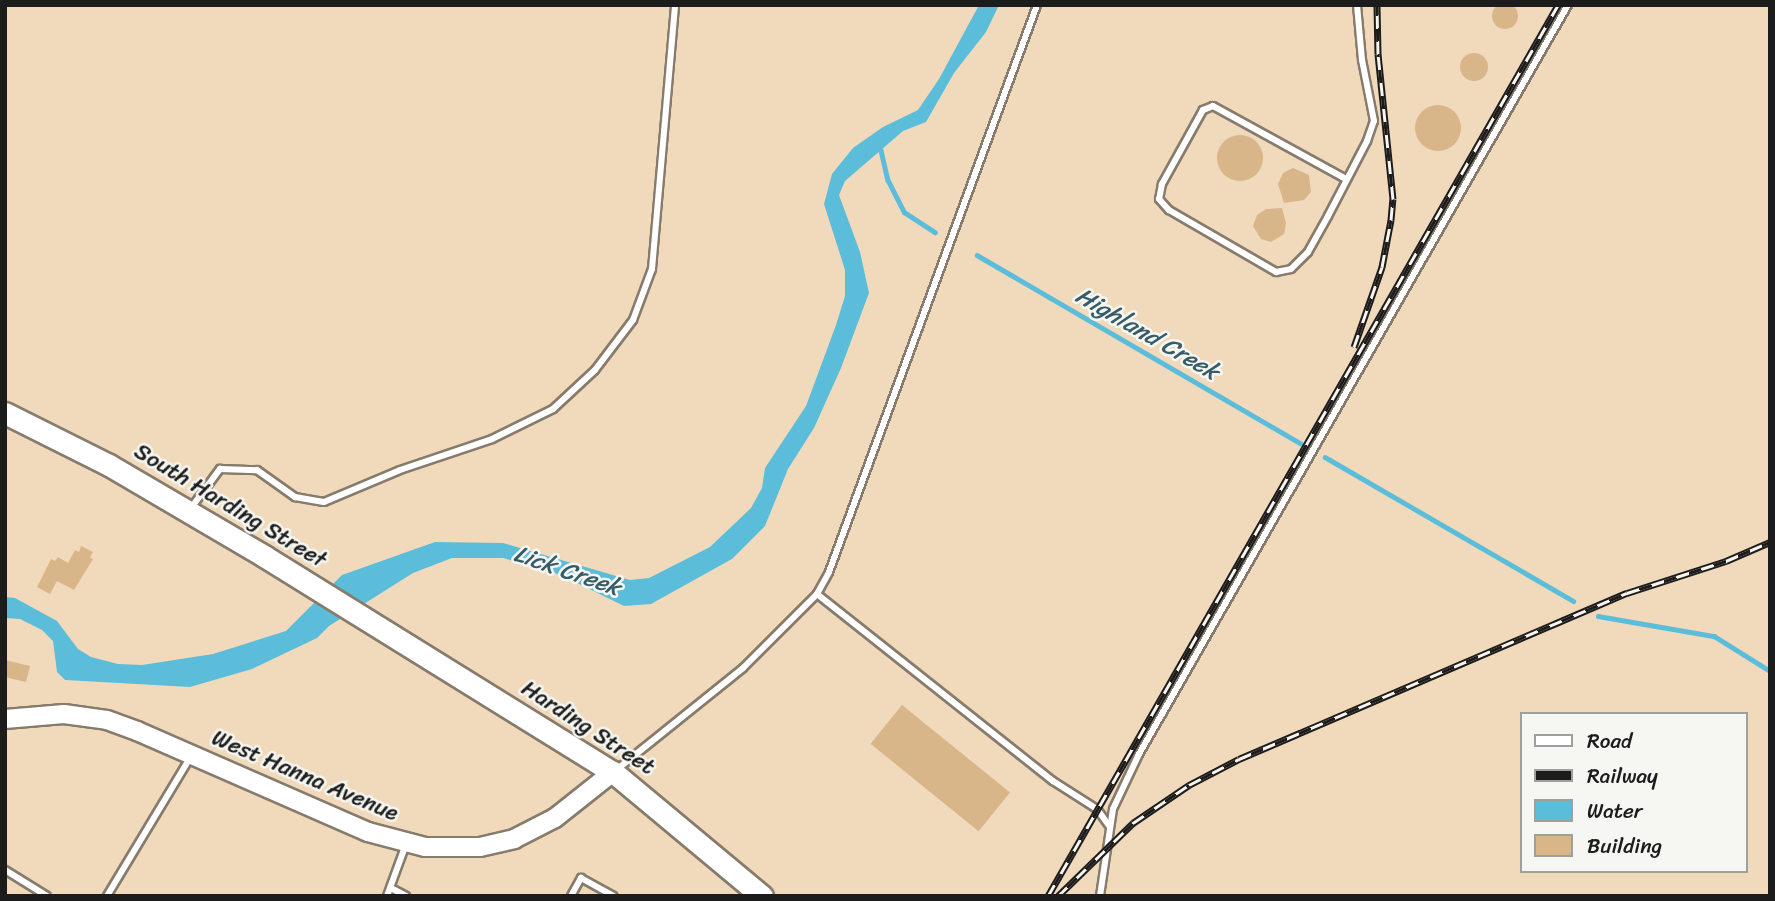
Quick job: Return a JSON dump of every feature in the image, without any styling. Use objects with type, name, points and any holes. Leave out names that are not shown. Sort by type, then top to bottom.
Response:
[{"type":"main road","name":"South Harding Street","points":[[5,413],[82,450],[264,556],[423,654]]},
{"type":"main road","name":"Harding Street","points":[[423,654],[613,772],[762,896]]},
{"type":"main road","name":"West Hanna Avenue","points":[[5,719],[50,714],[86,716],[128,727],[368,832],[406,844],[464,848],[514,839],[555,818],[613,772]]},
{"type":"lane","points":[[189,512],[220,469],[257,470],[295,497],[324,502],[400,470],[492,439],[553,409],[595,370],[633,320],[652,269],[675,5]]},
{"type":"lane","points":[[613,772],[743,668],[786,629],[817,594],[829,572],[1037,5]]},
{"type":"lane","points":[[1346,179],[1213,106],[1203,110],[1162,184],[1159,199],[1169,210],[1276,272],[1291,269],[1308,251],[1346,179],[1374,121],[1362,60],[1357,5]]},
{"type":"lane","points":[[1100,896],[1113,809],[1139,754],[1568,5]]},
{"type":"lane","points":[[817,594],[1053,781],[1097,809],[1110,827]]},
{"type":"lane","points":[[107,896],[192,755]]},
{"type":"lane","points":[[387,896],[406,844]]},
{"type":"lane","points":[[5,870],[47,896]]},
{"type":"lane","points":[[571,896],[581,878],[613,896]]},
{"type":"lane","points":[[391,888],[406,896]]},
{"type":"water","name":"Lick Creek","points":[[979,5],[999,5],[986,32],[954,73],[926,122],[903,131],[845,181],[839,195],[860,252],[869,293],[841,368],[814,428],[788,469],[765,526],[732,559],[651,604],[624,606],[561,575],[503,558],[452,558],[413,573],[329,626],[317,638],[252,669],[190,687],[65,680],[57,672],[53,641],[42,630],[20,619],[5,618],[5,597],[15,598],[57,621],[78,649],[91,657],[118,664],[142,665],[213,654],[286,631],[342,575],[435,542],[503,543],[630,580],[649,578],[710,547],[751,508],[762,488],[765,468],[806,406],[836,325],[845,296],[845,270],[824,204],[832,174],[853,148],[883,127],[918,110],[939,79]]},
{"type":"building","points":[[1505,3],[1514,7],[1518,16],[1514,25],[1505,29],[1496,25],[1492,16],[1496,7]]},
{"type":"building","points":[[1474,53],[1484,57],[1488,67],[1484,77],[1474,81],[1464,77],[1460,67],[1464,57]]},
{"type":"building","points":[[1438,105],[1447,106],[1454,112],[1460,119],[1460,137],[1454,144],[1447,150],[1438,151],[1429,150],[1422,144],[1416,137],[1415,128],[1416,119],[1422,112],[1429,106]]},
{"type":"building","points":[[1240,135],[1256,142],[1263,158],[1256,174],[1240,181],[1224,174],[1217,158],[1224,142]]},
{"type":"building","points":[[1293,168],[1309,175],[1311,192],[1304,200],[1284,203],[1278,184],[1283,173]]},
{"type":"building","points":[[1282,208],[1286,223],[1284,234],[1271,242],[1261,239],[1253,226],[1257,215],[1266,209]]},
{"type":"building","points":[[81,546],[93,552],[90,558],[93,559],[74,590],[57,581],[50,594],[37,587],[51,559],[55,561],[58,557],[68,563],[75,550],[79,552]]},
{"type":"building","points":[[5,660],[30,666],[26,682],[5,677]]},
{"type":"building","points":[[902,705],[1010,792],[979,831],[871,744]]},
{"type":"waterway","name":"Highland Creek","points":[[880,146],[888,180],[904,212],[935,232]]},
{"type":"waterway","name":"Highland Creek","points":[[977,255],[1300,443]]},
{"type":"waterway","name":"Highland Creek","points":[[1325,457],[1573,601]]},
{"type":"waterway","name":"Highland Creek","points":[[1598,616],[1714,636],[1770,671]]},
{"type":"railway","points":[[1354,347],[1382,267],[1393,199],[1378,54],[1377,5]]},
{"type":"railway","points":[[1048,896],[1558,5]]},
{"type":"railway","points":[[1058,896],[1133,823],[1189,785],[1239,759],[1627,593],[1726,561],[1770,542]]}]
